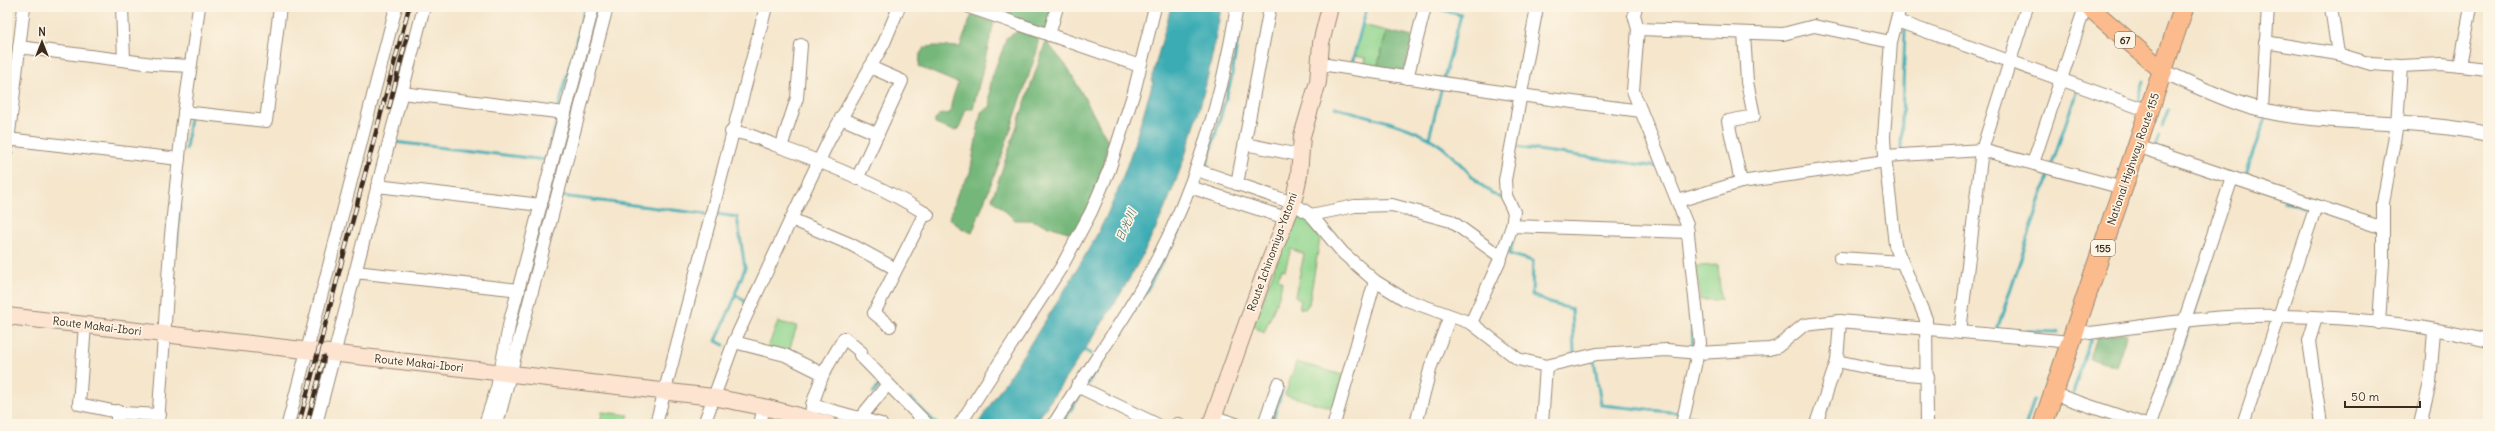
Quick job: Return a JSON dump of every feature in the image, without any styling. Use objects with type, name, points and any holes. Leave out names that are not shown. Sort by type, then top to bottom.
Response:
[{"type":"highway","name":"National Highway Route 155","points":[[2043,424],[2184,7]]},
{"type":"main road","name":"Route Ichinomiya-Yatomi","points":[[1213,420],[1264,274],[1293,203],[1299,175],[1299,155],[1302,136],[1318,82],[1321,64],[1321,43],[1330,7]]},
{"type":"main road","name":"67","points":[[2089,7],[2163,71]]},
{"type":"main road","name":"Route Makai-Ibori","points":[[7,316],[713,397],[812,416],[828,424]]},
{"type":"street","points":[[24,7],[7,143],[178,159]]},
{"type":"street","points":[[122,7],[124,60]]},
{"type":"street","points":[[85,325],[79,404],[159,420],[166,334],[170,235],[178,159],[199,7]]},
{"type":"street","points":[[184,112],[266,121],[280,7]]},
{"type":"street","points":[[288,424],[396,7]]},
{"type":"street","points":[[316,424],[424,7]]},
{"type":"street","points":[[497,424],[519,290],[593,7]]},
{"type":"street","points":[[485,424],[497,388],[505,373],[607,7]]},
{"type":"street","points":[[656,424],[666,392],[731,132],[766,7]]},
{"type":"street","points":[[704,424],[734,342],[791,219],[841,118],[884,43],[899,7]]},
{"type":"street","points":[[970,7],[1140,66]]},
{"type":"street","points":[[1049,35],[1057,7]]},
{"type":"street","points":[[960,424],[1062,266],[1091,212],[1109,170],[1140,66],[1155,7]]},
{"type":"street","points":[[1054,424],[1142,287],[1176,222],[1197,170],[1231,43],[1237,7]]},
{"type":"street","points":[[1237,184],[1270,7]]},
{"type":"street","points":[[1407,78],[1425,7]]},
{"type":"street","points":[[1471,323],[1501,257],[1512,226],[1514,212],[1506,196],[1505,180],[1537,7]]},
{"type":"street","points":[[1636,7],[1634,16],[1638,29],[1633,91],[1678,201],[1688,232],[1700,343],[1687,423]]},
{"type":"street","points":[[1900,7],[1891,42],[1884,136],[1885,159],[1895,245],[1926,319],[1928,376],[1927,424]]},
{"type":"street","points":[[1960,331],[1982,150],[2008,61],[2027,7]]},
{"type":"street","points":[[2033,163],[2085,7]]},
{"type":"street","points":[[2262,109],[2268,7]]},
{"type":"street","points":[[2332,7],[2338,54]]},
{"type":"street","points":[[2460,66],[2471,7]]},
{"type":"street","points":[[1897,21],[2149,111]]},
{"type":"street","points":[[1638,29],[1782,34],[1814,26],[1891,42]]},
{"type":"street","points":[[1741,182],[1728,121],[1754,116],[1747,82],[1744,33]]},
{"type":"street","points":[[2265,42],[2338,54],[2371,64],[2401,66],[2442,64],[2487,69]]},
{"type":"street","points":[[781,147],[798,98],[801,45]]},
{"type":"street","points":[[19,47],[124,60],[190,66]]},
{"type":"street","points":[[1321,64],[1520,95],[1641,110]]},
{"type":"street","points":[[2379,323],[2383,203],[2397,124],[2401,66]]},
{"type":"street","points":[[857,179],[902,81],[870,67]]},
{"type":"street","points":[[2163,71],[2202,90],[2262,109],[2293,114],[2488,134]]},
{"type":"street","points":[[402,93],[565,113]]},
{"type":"street","points":[[841,118],[878,134]]},
{"type":"street","points":[[731,132],[741,132],[818,162],[857,179],[926,214],[874,313],[890,326]]},
{"type":"street","points":[[1245,144],[1299,155]]},
{"type":"street","points":[[2137,146],[2383,228]]},
{"type":"street","points":[[1678,201],[1741,182],[1885,159],[1982,150],[2123,188]]},
{"type":"street","points":[[1197,170],[1293,203],[1311,215],[1343,253],[1375,281],[1404,299],[1471,323],[1518,359],[1546,366],[1598,354],[1667,350],[1698,353],[1768,349],[1776,347],[1804,326],[1840,322],[1960,331],[2073,336],[2185,321],[2280,316],[2379,323],[2488,341]]},
{"type":"street","points":[[2150,424],[2232,178]]},
{"type":"street","points":[[378,186],[541,205]]},
{"type":"street","points":[[1190,187],[1286,218]]},
{"type":"street","points":[[1311,215],[1355,206],[1392,205],[1451,221],[1501,257]]},
{"type":"street","points":[[2243,424],[2316,206]]},
{"type":"street","points":[[791,219],[850,244],[896,269]]},
{"type":"street","points":[[1512,226],[1688,232]]},
{"type":"street","points":[[1840,258],[1902,262]]},
{"type":"street","points":[[355,272],[519,290]]},
{"type":"street","points":[[1334,424],[1375,281]]},
{"type":"street","points":[[1416,424],[1431,366],[1450,316]]},
{"type":"street","points":[[2316,318],[2309,341],[2321,424]]},
{"type":"street","points":[[1816,424],[1837,361],[1840,322]]},
{"type":"street","points":[[2420,424],[2430,383],[2434,331]]},
{"type":"street","points":[[881,424],[861,417],[812,416],[823,374],[844,338],[861,352],[860,356],[927,424]]},
{"type":"street","points":[[734,342],[785,355],[823,374]]},
{"type":"street","points":[[1837,361],[1888,372],[1928,376]]},
{"type":"street","points":[[1542,424],[1546,366]]},
{"type":"street","points":[[861,417],[888,384]]},
{"type":"street","points":[[1264,424],[1278,384]]},
{"type":"street","points":[[1078,386],[1156,424]]},
{"type":"street","points":[[2054,394],[2143,424]]},
{"type":"street","points":[[760,424],[764,407]]},
{"type":"street","points":[[117,411],[117,424]]},
{"type":"street","points":[[1213,420],[1236,424]]},
{"type":"green space","points":[[998,7],[1055,7],[1047,32],[997,15]]},
{"type":"green space","points":[[972,14],[994,22],[973,109],[966,109],[959,129],[954,131],[935,124],[935,120],[939,115],[950,113],[958,83],[919,67],[920,54],[924,48],[934,46],[960,47]]},
{"type":"green space","points":[[1363,25],[1387,31],[1377,68],[1364,66],[1366,58],[1355,56]]},
{"type":"green space","points":[[1020,30],[1038,38],[1038,48],[1001,158],[972,233],[961,228],[949,218],[958,192],[970,173],[981,112],[991,106],[990,87],[1006,38]]},
{"type":"green space","points":[[1387,31],[1413,37],[1405,68],[1400,73],[1377,68]]},
{"type":"green space","points":[[1046,41],[1068,68],[1108,141],[1103,168],[1089,210],[1077,232],[1071,233],[1030,220],[1015,220],[992,199]]},
{"type":"green space","points":[[1295,213],[1309,219],[1320,239],[1309,304],[1305,309],[1299,308],[1301,300],[1295,296],[1304,254],[1291,249],[1285,270],[1282,269],[1278,278],[1282,282],[1279,296],[1264,333],[1253,326]]},
{"type":"green space","points":[[1718,265],[1721,300],[1700,300],[1697,266]]},
{"type":"green space","points":[[778,322],[797,326],[788,354],[768,347]]},
{"type":"green space","points":[[2127,333],[2116,367],[2089,358],[2096,337]]},
{"type":"green space","points":[[1296,362],[1343,375],[1333,408],[1285,395]]},
{"type":"green space","points":[[602,412],[629,415],[625,424],[600,424]]},
{"type":"water","name":"日光川","points":[[1171,7],[1221,7],[1209,71],[1192,134],[1182,166],[1157,227],[1117,299],[1035,424],[978,424],[1068,284],[1106,218],[1122,180],[1135,141],[1153,82],[1151,81]]},
{"type":"waterway","points":[[573,56],[585,7]]},
{"type":"waterway","points":[[1210,169],[1206,167],[1231,80],[1243,7]]},
{"type":"waterway","points":[[1352,63],[1367,7]]},
{"type":"waterway","points":[[1431,7],[1461,15],[1444,78]]},
{"type":"waterway","points":[[1901,150],[1905,29]]},
{"type":"waterway","points":[[1641,75],[1643,46]]},
{"type":"waterway","points":[[559,106],[571,61]]},
{"type":"waterway","points":[[1639,85],[1641,78]]},
{"type":"waterway","points":[[2136,101],[2138,101],[2144,81]]},
{"type":"waterway","points":[[1429,138],[1442,86]]},
{"type":"waterway","points":[[2052,164],[2077,90]]},
{"type":"waterway","points":[[1335,107],[1390,122],[1430,138],[1449,152],[1484,187],[1501,198]]},
{"type":"waterway","points":[[2162,126],[2168,110]]},
{"type":"waterway","points":[[549,149],[558,116]]},
{"type":"waterway","points":[[186,149],[191,117]]},
{"type":"waterway","points":[[2245,177],[2265,117]]},
{"type":"waterway","points":[[2155,147],[2159,136]]},
{"type":"waterway","points":[[394,142],[546,160]]},
{"type":"waterway","points":[[1516,147],[1658,167]]},
{"type":"waterway","points":[[1999,330],[1997,330],[2049,174],[2047,174]]},
{"type":"waterway","points":[[1143,297],[1178,233],[1196,192]]},
{"type":"waterway","points":[[561,196],[705,214]]},
{"type":"waterway","points":[[2284,201],[2308,210]]},
{"type":"waterway","points":[[177,246],[180,207]]},
{"type":"waterway","points":[[717,212],[717,214],[737,217],[745,268],[735,294],[747,303]]},
{"type":"waterway","points":[[1513,242],[1509,254],[1533,261],[1532,295],[1552,304],[1572,309],[1574,352]]},
{"type":"waterway","points":[[2193,315],[2206,274]]},
{"type":"waterway","points":[[724,345],[716,341],[736,295]]},
{"type":"waterway","points":[[1690,304],[1693,344]]},
{"type":"waterway","points":[[2182,349],[2189,326]]},
{"type":"waterway","points":[[2006,330],[2018,331]]},
{"type":"waterway","points":[[2028,331],[2058,332]]},
{"type":"waterway","points":[[2073,393],[2090,340]]},
{"type":"waterway","points":[[1080,348],[1091,354]]},
{"type":"waterway","points":[[2167,391],[2180,355]]},
{"type":"waterway","points":[[1594,360],[1601,405],[1680,413],[1681,411]]},
{"type":"waterway","points":[[1087,385],[1097,369]]},
{"type":"waterway","points":[[873,393],[881,383]]},
{"type":"waterway","points":[[1271,424],[1282,391]]},
{"type":"waterway","points":[[1062,424],[1082,392]]},
{"type":"waterway","points":[[910,398],[937,424]]},
{"type":"waterway","points":[[2026,424],[2034,400]]},
{"type":"waterway","points":[[1690,416],[1715,424]]},
{"type":"railway","points":[[299,424],[409,7]]},
{"type":"railway","points":[[389,108],[407,36]]},
{"type":"railway","points":[[307,424],[324,357]]}]
